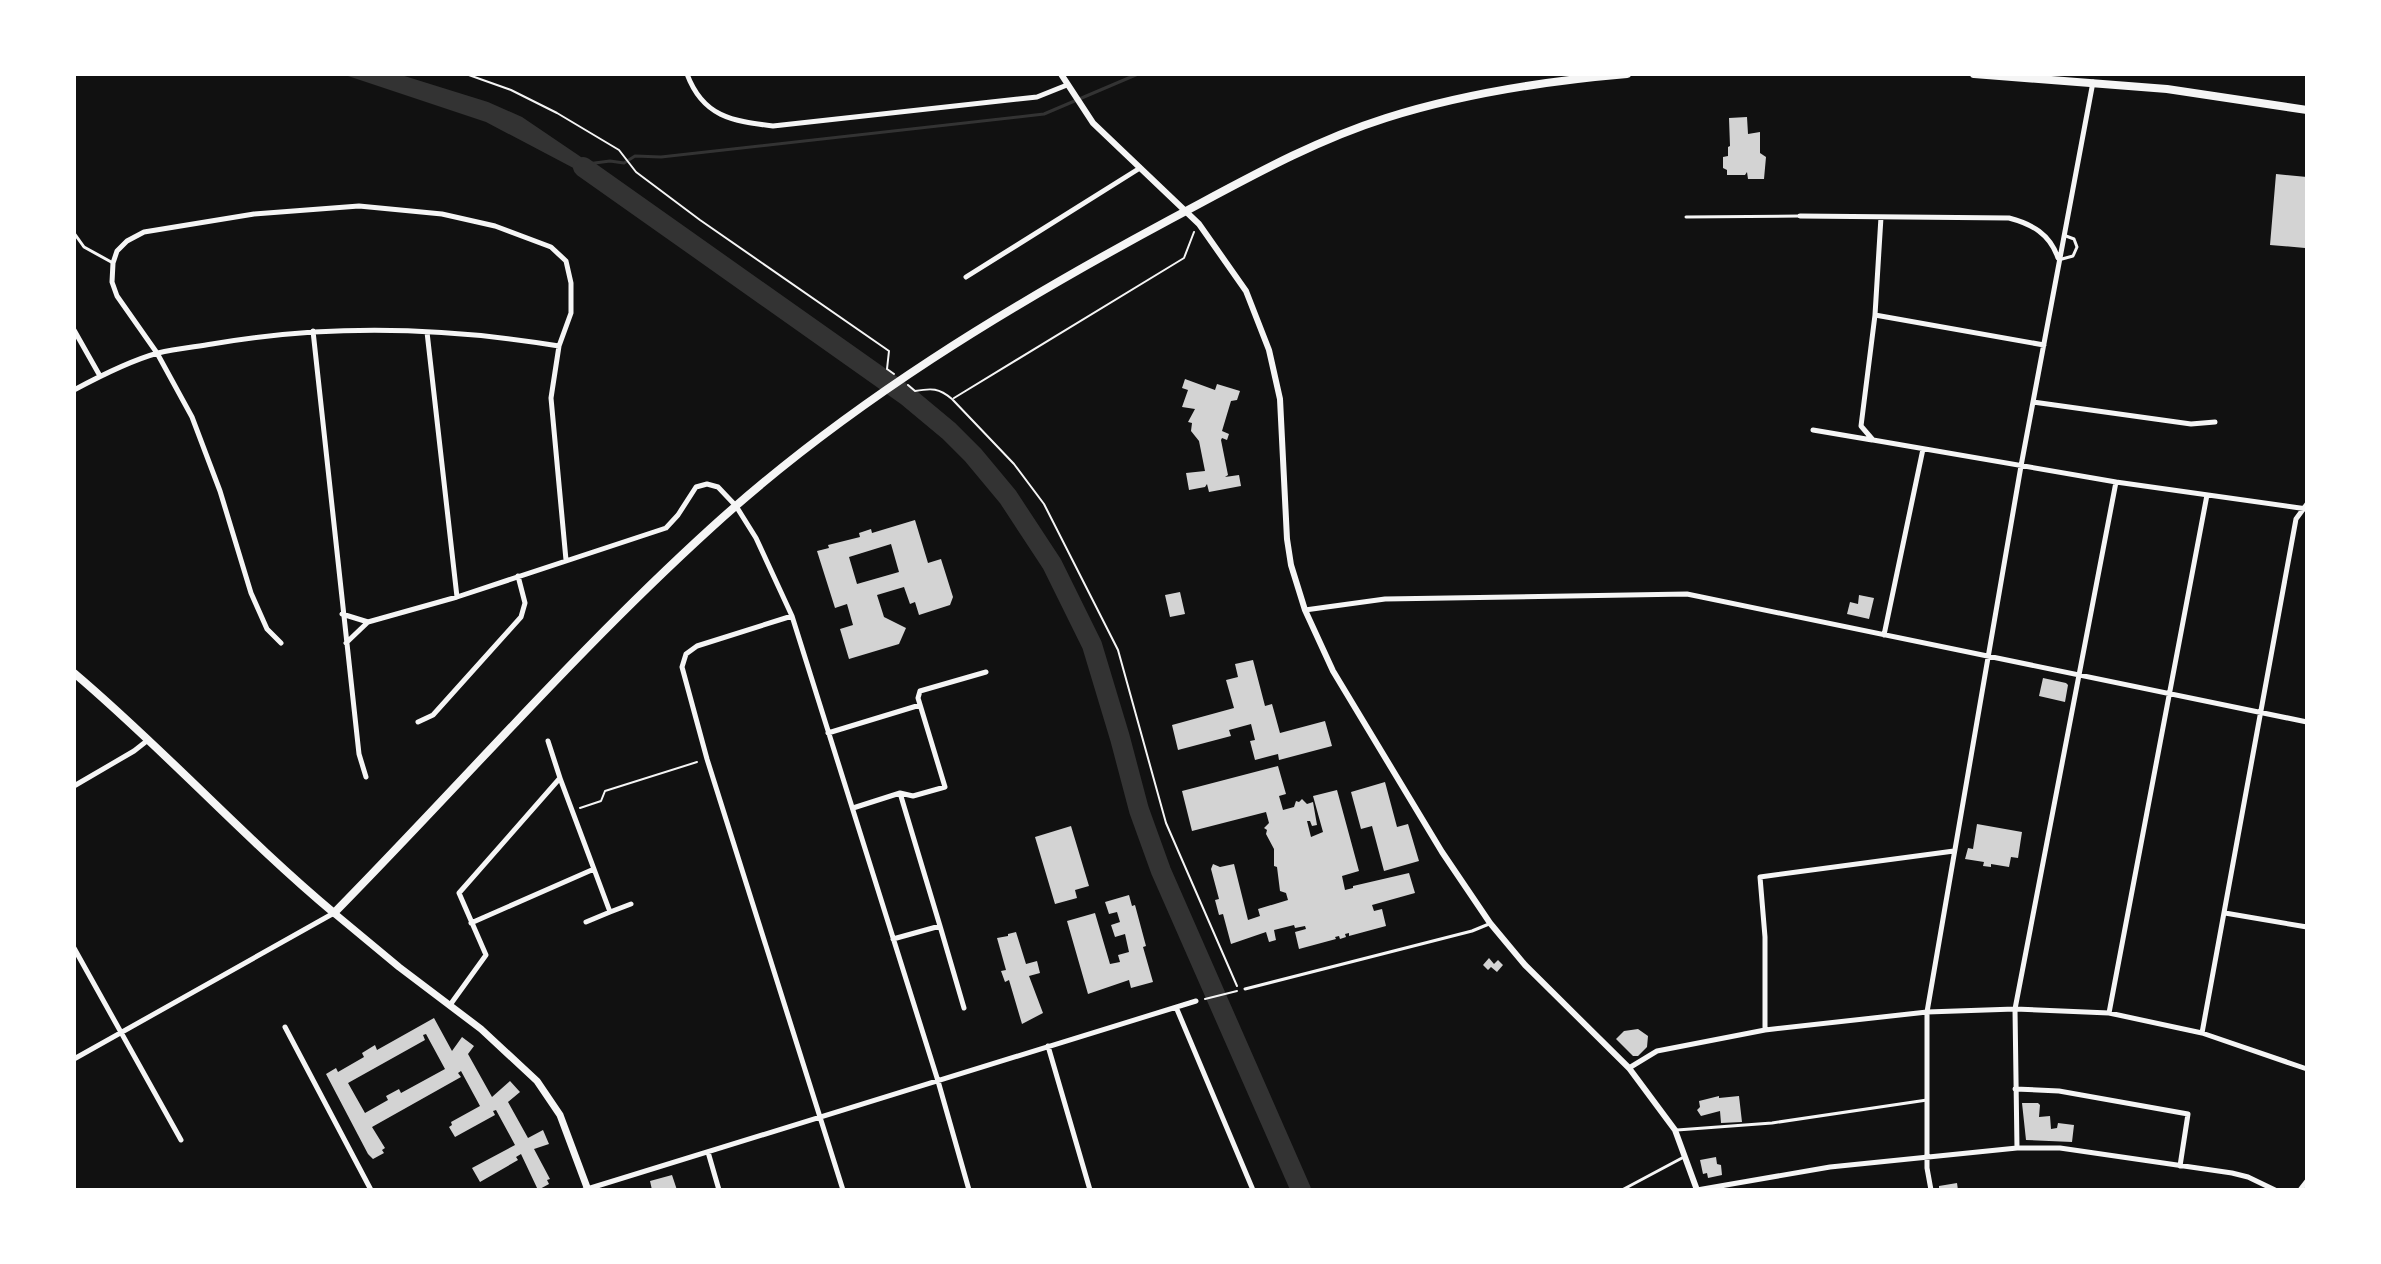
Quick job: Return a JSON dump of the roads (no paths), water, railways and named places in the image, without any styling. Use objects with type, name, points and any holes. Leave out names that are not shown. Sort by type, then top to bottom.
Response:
[{"type":"main road","points":[[334,913],[624,611],[736,506],[910,373],[1051,285],[1297,153],[1337,135],[1384,118],[1506,88],[1627,74]]},
{"type":"main road","points":[[1974,74],[2167,89],[2307,110]]},
{"type":"main road","points":[[74,673],[149,738],[285,872],[514,1058],[550,1098],[568,1134],[586,1189]]},
{"type":"street","points":[[687,74],[705,105],[720,115],[740,122],[773,126],[1037,97],[1067,85]]},
{"type":"street","points":[[1061,74],[1093,123],[1199,224],[1246,291],[1275,371],[1283,422],[1287,539],[1294,577],[1322,651],[1442,852],[1490,923],[1525,965],[1629,1068],[1675,1130],[1697,1190],[1830,1167],[2017,1148],[2060,1148],[2248,1177],[2275,1190]]},
{"type":"street","points":[[1931,1190],[1927,1157],[1927,1012],[2021,466],[2093,82]]},
{"type":"street","points":[[966,277],[1140,168]]},
{"type":"street","points":[[281,643],[267,629],[251,593],[220,491],[192,417],[157,353],[117,296],[112,282],[117,251],[127,241],[144,232],[254,214],[359,206],[442,214],[520,234],[551,247],[566,261],[571,283],[571,313],[559,346],[551,398],[566,560]]},
{"type":"street","points":[[1800,216],[2009,218],[2041,232],[2058,259]]},
{"type":"street","points":[[1873,440],[1861,426],[1875,315],[1881,217]]},
{"type":"street","points":[[1875,315],[2044,345]]},
{"type":"street","points":[[74,330],[100,376]]},
{"type":"street","points":[[74,390],[157,353],[313,331],[427,331],[495,336],[559,346]]},
{"type":"street","points":[[313,331],[342,614],[359,754],[366,777]]},
{"type":"street","points":[[427,331],[457,597]]},
{"type":"street","points":[[2033,402],[2191,424],[2215,422]]},
{"type":"street","points":[[1813,430],[2116,482],[2306,507]]},
{"type":"street","points":[[1884,635],[1923,449]]},
{"type":"street","points":[[2017,1148],[2015,1009],[2116,482]]},
{"type":"street","points":[[346,643],[368,622],[457,597],[666,528],[678,515],[692,490],[701,485],[718,487],[736,506],[756,538],[792,616],[938,1081],[969,1190]]},
{"type":"street","points":[[2109,1013],[2207,495]]},
{"type":"street","points":[[2202,1033],[2296,519],[2306,507]]},
{"type":"street","points":[[418,722],[433,715],[521,617],[525,603],[518,576]]},
{"type":"street","points":[[1305,610],[1385,599],[1687,594],[2307,722]]},
{"type":"street","points":[[342,614],[368,622]]},
{"type":"street","points":[[792,616],[697,646],[686,654],[682,667],[707,759],[843,1190]]},
{"type":"street","points":[[853,808],[900,793],[913,796],[945,787],[918,696],[922,690],[986,672]]},
{"type":"street","points":[[828,733],[920,705]]},
{"type":"street","points":[[74,786],[134,751],[149,738]]},
{"type":"street","points":[[548,741],[610,912]]},
{"type":"street","points":[[450,1005],[486,955],[459,893],[560,778]]},
{"type":"street","points":[[900,793],[964,1008]]},
{"type":"street","points":[[1765,1030],[1765,937],[1760,877],[1954,851]]},
{"type":"street","points":[[471,923],[594,869]]},
{"type":"street","points":[[586,922],[631,904]]},
{"type":"street","points":[[74,1059],[334,913]]},
{"type":"street","points":[[2225,913],[2307,927]]},
{"type":"street","points":[[893,939],[940,926]]},
{"type":"street","points":[[74,948],[181,1140]]},
{"type":"street","points":[[586,1189],[1196,1001]]},
{"type":"street","points":[[1176,1007],[1253,1190]]},
{"type":"street","points":[[1629,1068],[1657,1051],[1765,1030],[1927,1012],[2015,1009],[2109,1013],[2202,1033],[2307,1069]]},
{"type":"street","points":[[285,1027],[371,1190]]},
{"type":"street","points":[[1048,1046],[1090,1190]]},
{"type":"street","points":[[2015,1089],[2059,1091],[2188,1114],[2180,1166]]},
{"type":"street","points":[[708,1152],[719,1190]]},
{"type":"street","points":[[2300,1190],[2307,1181]]},
{"type":"lane","points":[[1686,217],[1800,216]]},
{"type":"lane","points":[[74,233],[84,247],[113,263]]},
{"type":"lane","points":[[2058,259],[2073,256],[2077,247],[2074,239],[2064,235]]},
{"type":"lane","points":[[1245,989],[1472,931],[1490,923]]},
{"type":"lane","points":[[1675,1130],[1772,1123],[1927,1100]]},
{"type":"lane","points":[[1622,1190],[1686,1155]]},
{"type":"waterway","points":[[587,164],[624,163],[635,156],[661,157],[1044,114],[1138,74]]},
{"type":"waterway","points":[[583,167],[907,396],[949,431],[1008,497],[1052,564],[1092,645],[1139,810],[1161,871],[1301,1190]]}]
